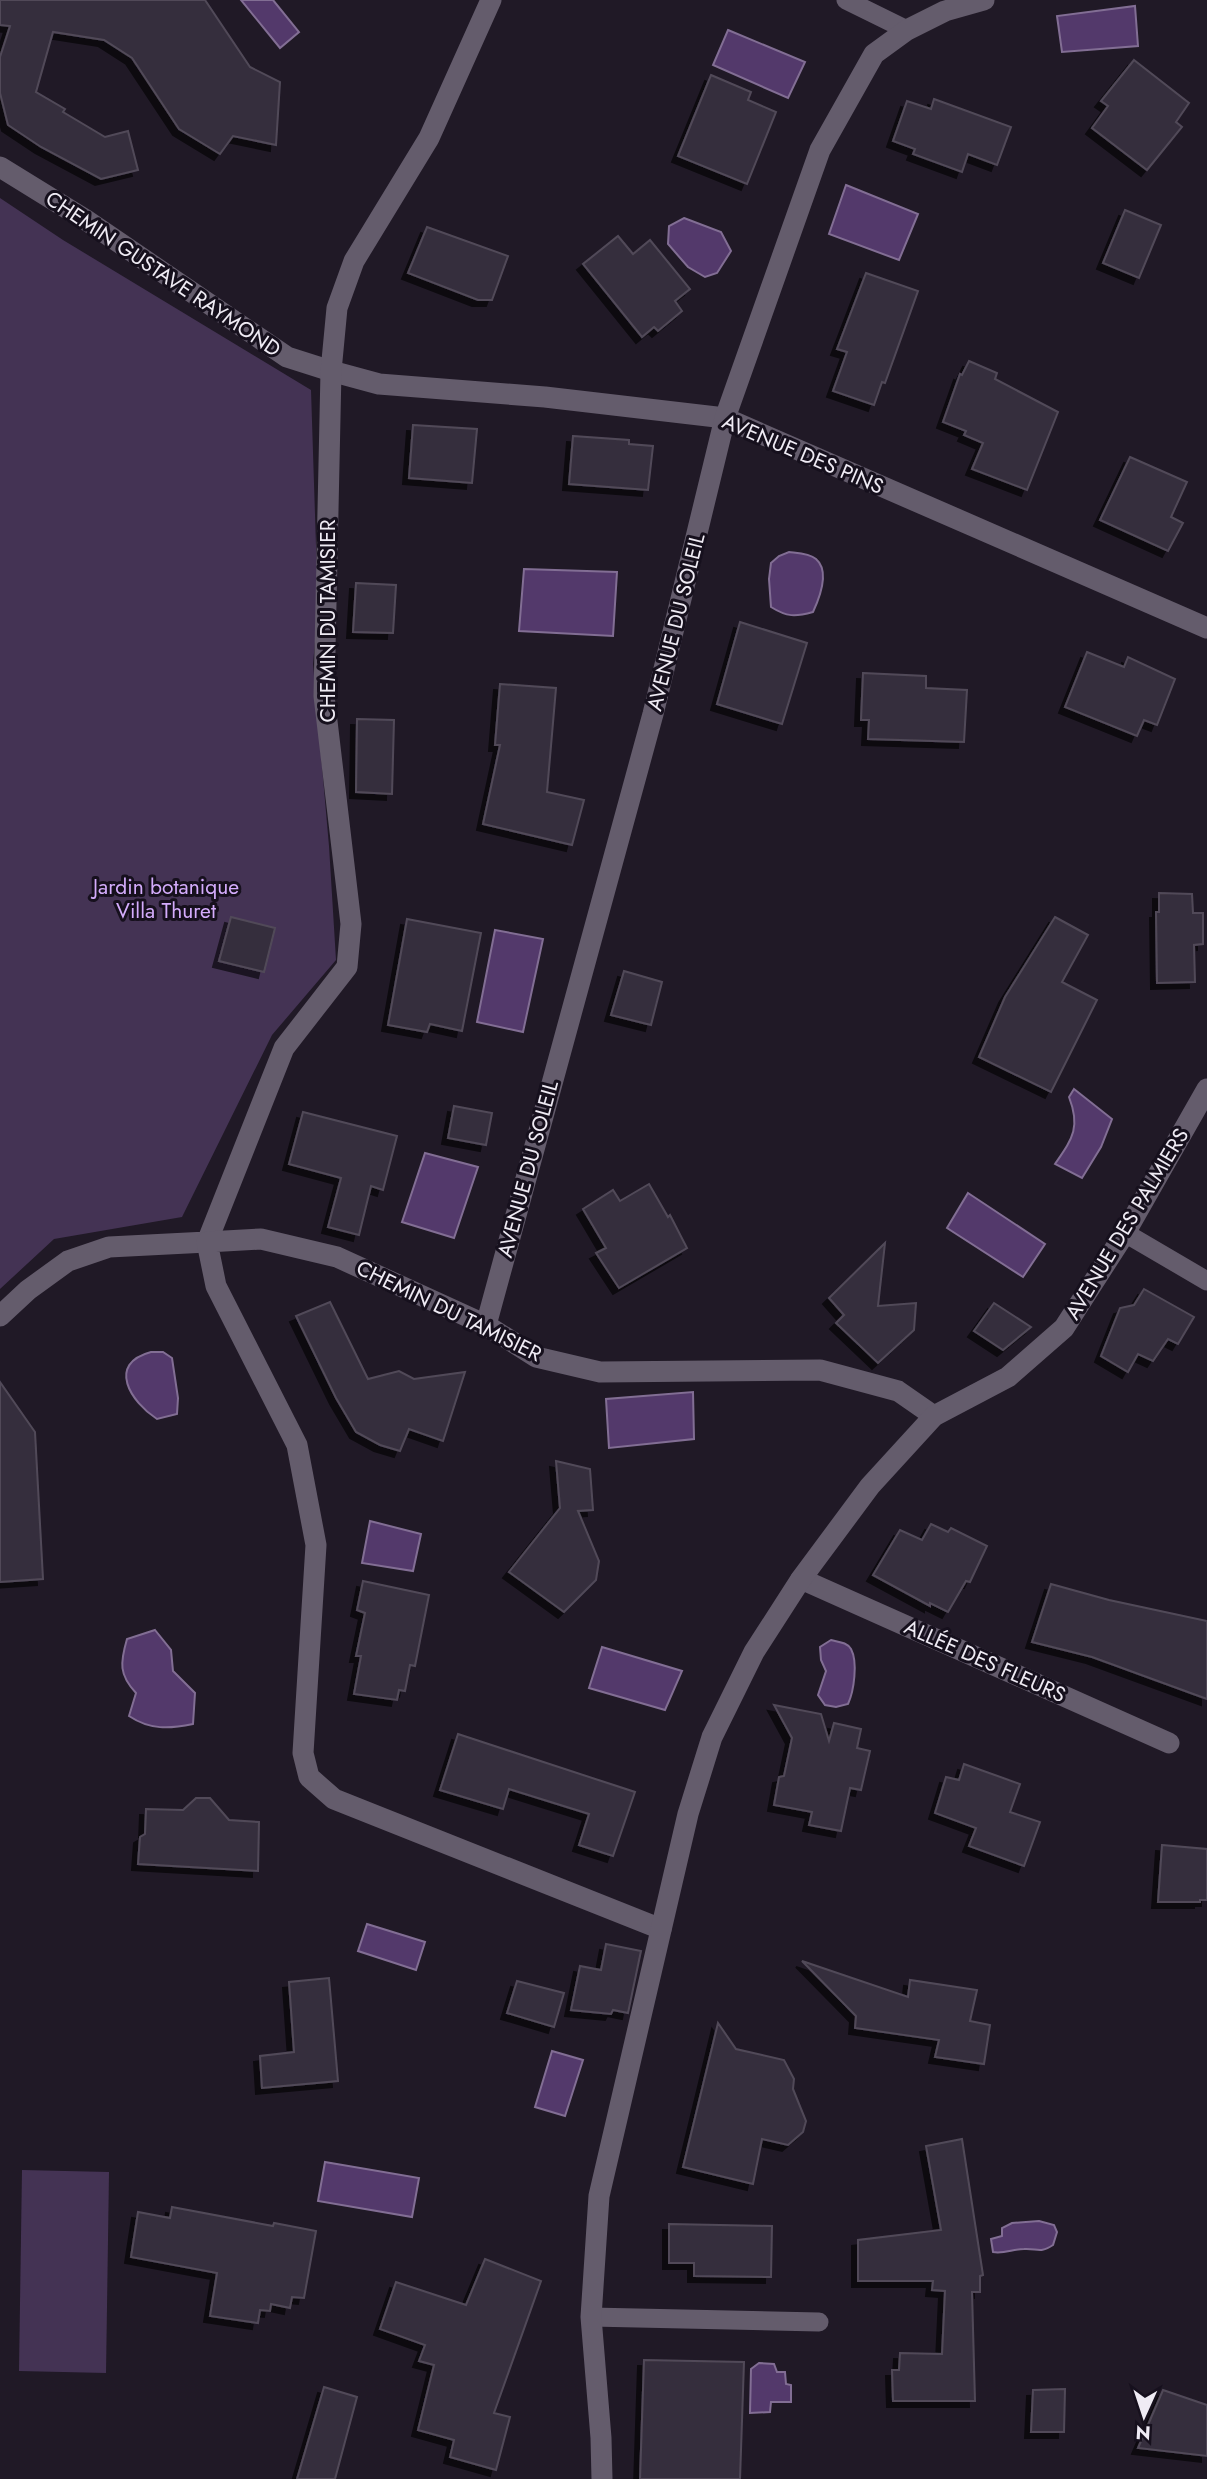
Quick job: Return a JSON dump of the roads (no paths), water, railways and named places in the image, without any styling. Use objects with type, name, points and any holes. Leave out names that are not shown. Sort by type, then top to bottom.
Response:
[{"type":"street","name":"CHEMIN DU TAMISIER","points":[[207,1242],[284,1048],[347,967],[351,924],[324,696],[331,371],[337,308],[354,261],[429,138],[491,0]]},
{"type":"street","name":"AVENUE DU SOLEIL","points":[[486,1325],[653,714],[725,418],[820,150],[874,54],[907,30],[945,11],[984,0]]},
{"type":"street","name":"CHEMIN GUSTAVE RAYMOND","points":[[0,167],[86,220],[287,356],[331,371]]},
{"type":"street","name":"AVENUE DES PINS","points":[[331,371],[379,384],[545,397],[725,418],[1207,628]]},
{"type":"street","name":"AVENUE DES PALMIERS","points":[[602,2479],[591,2317],[599,2196],[688,1814],[712,1737],[754,1652],[801,1578],[870,1486],[934,1416],[1008,1377],[1064,1328],[1125,1233],[1207,1089]]},
{"type":"street","name":"CHEMIN DU TAMISIER","points":[[0,1317],[28,1290],[68,1261],[108,1247],[261,1239],[337,1257],[486,1325],[536,1357],[600,1372],[820,1370],[898,1391],[934,1416]]},
{"type":"street","points":[[207,1242],[216,1286],[297,1445],[316,1545],[303,1753],[309,1777],[334,1799],[661,1930]]},
{"type":"street","name":"ALLÉE DES FLEURS","points":[[801,1578],[1169,1743]]},
{"type":"lane","points":[[846,0],[907,30]]},
{"type":"lane","points":[[1125,1233],[1207,1281]]},
{"type":"lane","points":[[591,2317],[819,2322]]},
{"type":"park label","name":"Jardin botanique Villa Thuret","points":[[166,899]]}]
